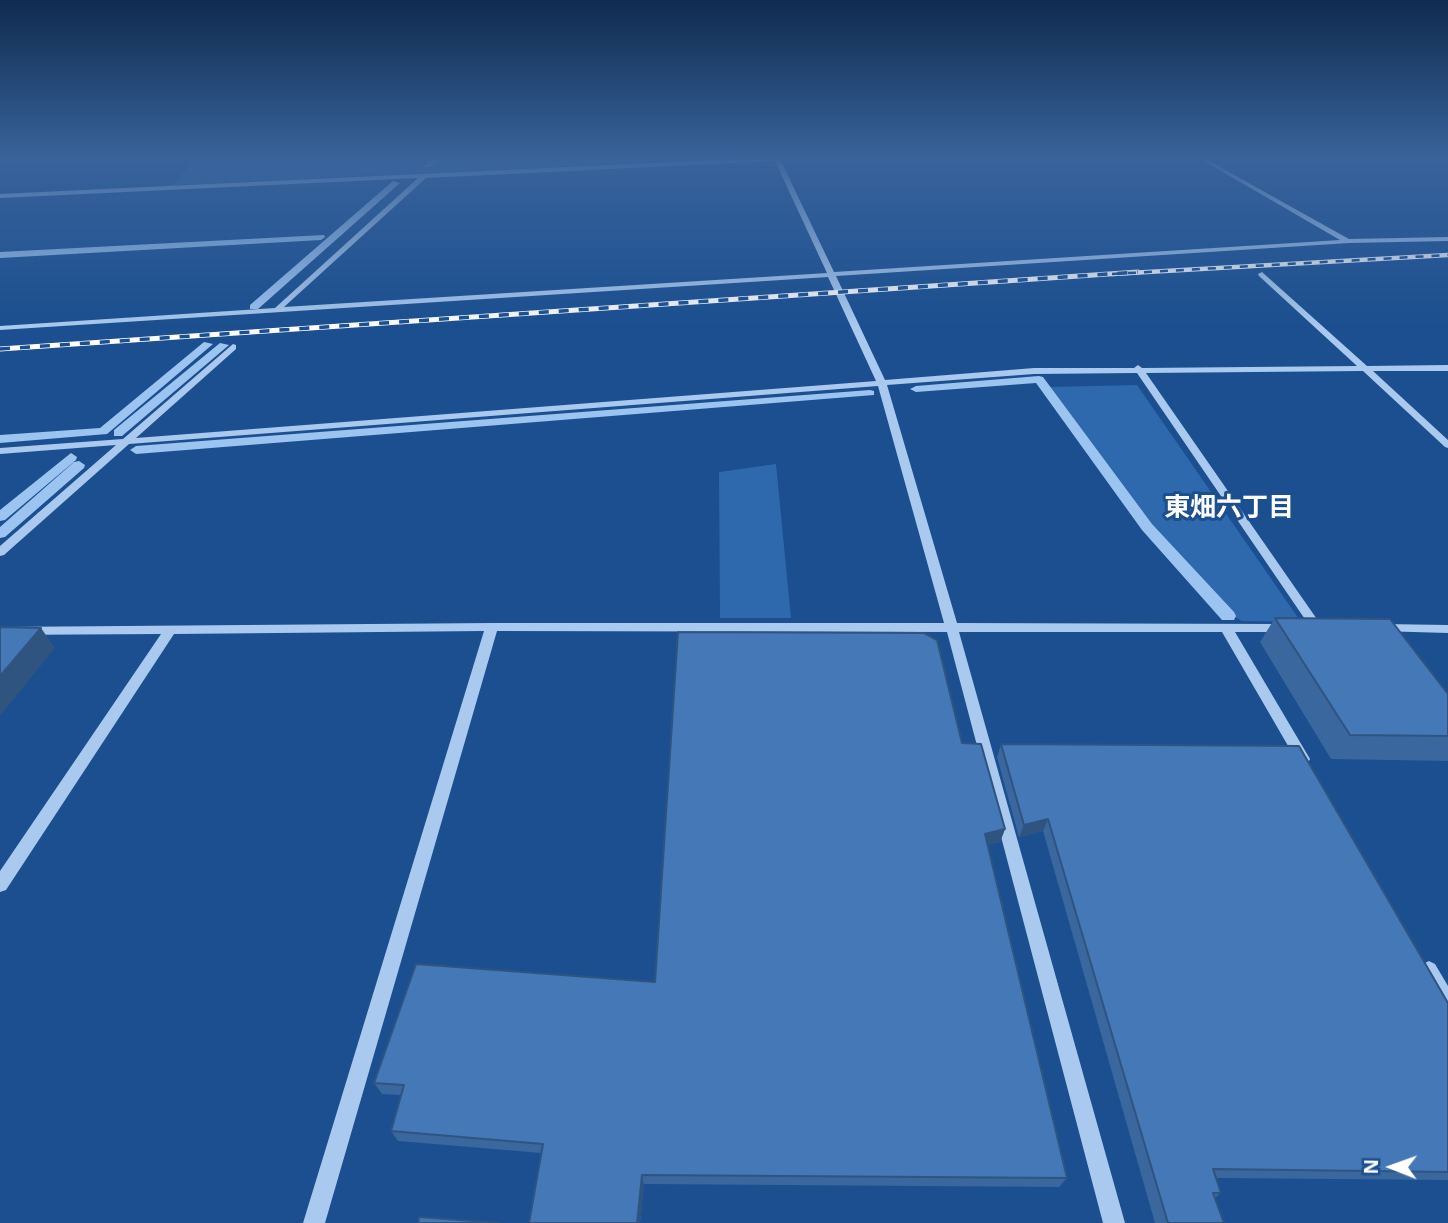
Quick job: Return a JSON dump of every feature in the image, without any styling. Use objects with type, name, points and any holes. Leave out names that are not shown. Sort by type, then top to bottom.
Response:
[{"type":"street","points":[[278,309],[382,214]]},
{"type":"street","points":[[804,214],[881,381],[952,628],[1114,1223]]},
{"type":"street","points":[[1301,214],[1349,241]]},
{"type":"street","points":[[0,328],[1349,241],[1448,239]]},
{"type":"street","points":[[1262,274],[1448,445]]},
{"type":"street","points":[[0,552],[233,347]]},
{"type":"street","points":[[0,631],[492,627],[1311,628],[1138,368]]},
{"type":"street","points":[[0,452],[1034,371],[1138,368],[1448,368]]},
{"type":"street","points":[[314,1223],[492,627]]},
{"type":"street","points":[[1226,628],[1309,769]]},
{"type":"street","points":[[1370,628],[1448,629]]},
{"type":"street","points":[[0,885],[170,629]]},
{"type":"street","points":[[1420,956],[1448,1003]]},
{"type":"shaded area","points":[[1137,385],[1301,622],[1242,621],[1233,616],[1151,527],[1048,387]]},
{"type":"shaded area","points":[[776,464],[791,618],[720,618],[719,472]]},
{"type":"building","points":[[1275,618],[1390,619],[1448,694],[1448,736],[1350,735]]},
{"type":"building","points":[[0,627],[41,628],[0,676]]},
{"type":"building","points":[[678,632],[924,633],[937,640],[962,743],[981,744],[1005,829],[985,834],[1067,1178],[642,1175],[637,1223],[529,1223],[543,1144],[391,1131],[404,1085],[374,1083],[416,964],[655,982]]},
{"type":"building","points":[[1001,744],[1299,746],[1448,1003],[1448,1172],[1213,1169],[1221,1193],[1213,1193],[1224,1223],[1168,1223],[1048,819],[1024,825]]},
{"type":"building","points":[[419,1217],[500,1223],[418,1223]]},
{"type":"waterway","points":[[254,307],[360,214]]},
{"type":"waterway","points":[[0,255],[321,237]]},
{"type":"waterway","points":[[0,439],[103,431],[208,344]]},
{"type":"waterway","points":[[118,433],[224,345]]},
{"type":"waterway","points":[[916,389],[1039,379],[1147,527],[1228,616]]},
{"type":"waterway","points":[[136,450],[870,393]]},
{"type":"waterway","points":[[0,517],[71,457]]},
{"type":"waterway","points":[[0,534],[79,465]]},
{"type":"railway","points":[[1112,274],[1448,255]]},
{"type":"railway","points":[[0,349],[1138,272]]},
{"type":"district","name":"東畑六丁目","points":[[1229,509]]}]
